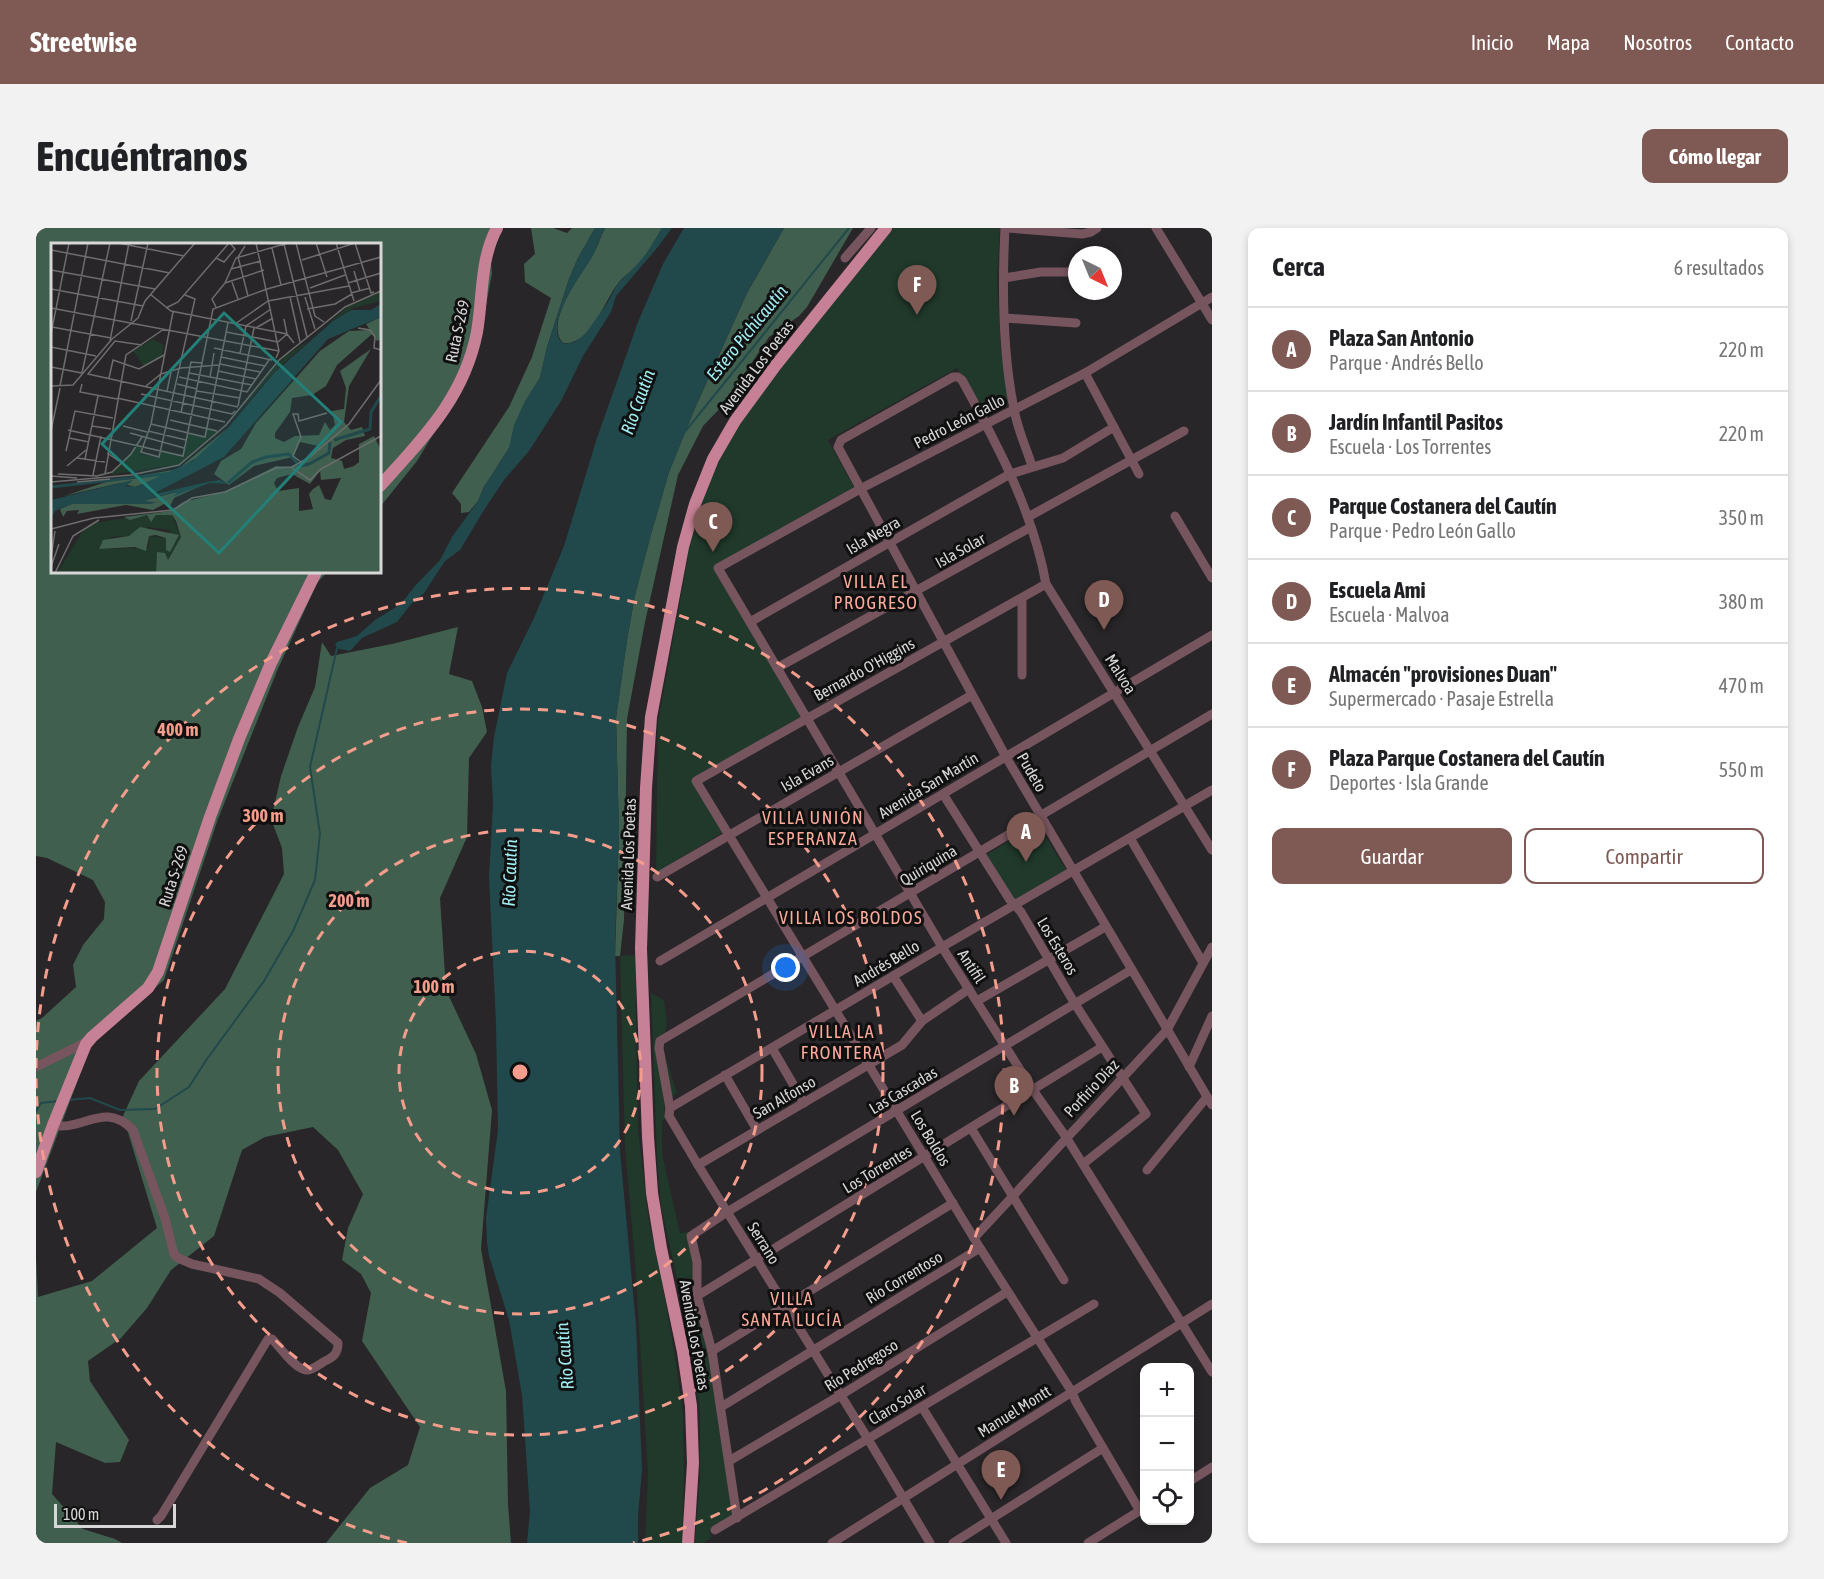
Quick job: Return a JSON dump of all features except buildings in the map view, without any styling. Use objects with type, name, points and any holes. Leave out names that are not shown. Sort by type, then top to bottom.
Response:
[{"type":"main road","name":"Ruta S-269","points":[[381,485],[436,422],[452,399],[461,380],[470,360],[477,330],[487,251],[497,228]]},
{"type":"main road","name":"Avenida Los Poetas","points":[[688,1543],[693,1463],[691,1406],[683,1352],[652,1193],[648,1137],[641,949],[646,788],[651,717],[683,547],[695,504],[713,459],[735,421],[776,365],[886,228]]},
{"type":"main road","name":"Ruta S-269","points":[[36,1172],[88,1041],[148,988],[158,972],[232,759],[271,663],[316,573]]},
{"type":"street","points":[[845,258],[871,228]]},
{"type":"street","points":[[1032,466],[1014,410],[1006,347],[1004,278],[1006,228],[1082,234],[1097,228]]},
{"type":"street","points":[[1156,228],[1212,320]]},
{"type":"street","points":[[1004,278],[1041,272],[1068,272]]},
{"type":"street","name":"Pedro León Gallo","points":[[718,568],[862,488],[1085,373],[1212,297]]},
{"type":"street","points":[[1005,318],[1076,323]]},
{"type":"street","points":[[1085,373],[1139,474]]},
{"type":"street","name":"Malvoa","points":[[838,447],[841,440],[953,377],[962,380],[1011,474],[1031,527],[1046,584],[1212,850]]},
{"type":"street","name":"Isla Negra","points":[[750,622],[1011,474],[1063,458],[1114,427]]},
{"type":"street","points":[[1028,518],[1184,431]]},
{"type":"street","name":"Pudeto","points":[[838,447],[1006,757],[1210,1101]]},
{"type":"street","points":[[1175,516],[1212,578]]},
{"type":"street","name":"Isla Solar","points":[[777,668],[1031,527]]},
{"type":"street","name":"Antifil","points":[[718,568],[942,947],[1033,1090],[1066,1137],[1212,1372]]},
{"type":"street","name":"Bernardo O'Higgins","points":[[696,781],[1046,584]]},
{"type":"street","points":[[1022,598],[1022,675]]},
{"type":"street","name":"Avenida San Martín","points":[[660,961],[1212,635]]},
{"type":"street","name":"Isla Evans","points":[[657,877],[972,694]]},
{"type":"street","name":"Quiriquina","points":[[660,1041],[1212,714]]},
{"type":"street","name":"Los Boldos","points":[[696,781],[1007,1292],[1072,1392],[1103,1448],[1140,1507]]},
{"type":"street","name":"Andrés Bello","points":[[670,1108],[1212,790]]},
{"type":"street","name":"Los Esteros","points":[[942,794],[1014,905],[1021,912],[1075,1004],[1146,1114],[1083,1164]]},
{"type":"street","points":[[1130,838],[1203,963]]},
{"type":"street","points":[[977,1001],[1106,927]]},
{"type":"street","name":"Porfirio Díaz","points":[[974,1238],[1167,1030],[1212,947]]},
{"type":"street","name":"Las Cascadas","points":[[697,1296],[697,1262],[692,1236],[727,1212],[1131,970]]},
{"type":"street","points":[[893,976],[922,1021]]},
{"type":"street","name":"San Alfonso","points":[[698,1165],[902,1045],[922,1021],[969,989]]},
{"type":"street","points":[[1189,1067],[1212,1016]]},
{"type":"street","points":[[36,1067],[88,1041]]},
{"type":"street","name":"Serrano","points":[[660,1041],[659,1048],[670,1108],[669,1116],[930,1543]]},
{"type":"street","name":"Los Torrentes","points":[[697,1296],[1102,1047]]},
{"type":"street","points":[[772,1048],[804,1103]]},
{"type":"street","points":[[725,1075],[757,1130]]},
{"type":"street","points":[[1147,1170],[1210,1101]]},
{"type":"street","points":[[54,1123],[63,1127],[101,1117],[116,1118],[125,1122],[133,1130],[165,1218],[174,1254],[192,1264],[259,1279],[280,1293],[338,1343],[338,1350],[334,1357],[305,1370],[300,1369],[272,1339],[268,1339],[157,1520]]},
{"type":"street","points":[[971,1128],[1064,1280]]},
{"type":"street","points":[[711,1351],[953,1203]]},
{"type":"street","name":"Río Correntoso","points":[[721,1407],[980,1248]]},
{"type":"street","name":"Río Pedregoso","points":[[729,1461],[1007,1292]]},
{"type":"street","points":[[697,1296],[711,1351],[737,1518]]},
{"type":"street","name":"Claro Solar","points":[[715,1530],[1094,1304]]},
{"type":"street","name":"Manuel Montt","points":[[832,1543],[1212,1304]]},
{"type":"street","points":[[922,1407],[1006,1543]]},
{"type":"street","points":[[953,1543],[1103,1448]]},
{"type":"street","points":[[1194,1478],[1212,1467]]},
{"type":"street","points":[[1088,1543],[1099,1540],[1140,1511]]},
{"type":"green space","points":[[36,228],[493,228],[489,243],[492,273],[483,322],[449,408],[417,461],[381,506],[381,243],[51,243],[51,573],[326,573],[317,583],[277,671],[218,819],[164,980],[91,1045],[36,1192],[36,1021],[76,987],[73,965],[83,945],[104,919],[105,902],[93,880],[47,858],[36,856]]},
{"type":"green space","points":[[531,228],[553,228],[567,233],[572,228],[595,228],[569,279],[547,347],[540,378],[531,392],[509,448],[484,487],[478,501],[469,512],[461,513],[461,504],[452,493],[509,407],[532,357],[551,298],[525,282],[524,264],[535,254]]},
{"type":"green space","points":[[605,228],[662,228],[641,260],[619,282],[589,330],[573,342],[563,343],[558,334],[561,312],[572,288],[593,255]]},
{"type":"green space","points":[[784,228],[853,228],[807,307],[799,316],[769,337],[724,404],[703,426],[678,475],[645,622],[627,719],[624,920],[620,956],[615,956],[619,832],[616,718],[635,595],[669,472],[747,293]]},
{"type":"green space","points":[[893,228],[1000,228],[997,280],[1001,351],[1010,402],[988,416],[957,368],[828,440],[854,487],[715,566],[802,716],[693,780],[725,831],[656,873],[658,722],[688,557],[686,547],[699,505],[718,458],[769,378]]},
{"type":"green space","points":[[458,627],[449,674],[472,681],[482,707],[487,732],[469,758],[467,837],[440,898],[446,990],[476,1054],[492,1110],[481,1249],[506,1391],[511,1543],[326,1543],[370,1488],[408,1465],[420,1427],[362,1341],[371,1293],[361,1274],[342,1260],[348,1228],[363,1194],[338,1150],[313,1127],[265,1137],[242,1150],[214,1236],[171,1270],[147,1308],[121,1338],[88,1361],[90,1381],[129,1440],[120,1462],[105,1463],[56,1442],[52,1494],[83,1529],[122,1543],[36,1543],[36,1256],[38,1297],[92,1281],[157,1228],[123,1116],[139,1081],[225,989],[284,874],[282,848],[271,819],[281,776],[315,687],[322,642],[331,656],[392,644]]},
{"type":"green space","points":[[1038,824],[1066,870],[1013,901],[986,855]]},
{"type":"green space","points":[[636,955],[638,1130],[649,1222],[662,1281],[683,1415],[682,1543],[645,1543],[648,1474],[635,1261],[625,1147],[620,956]]},
{"type":"green space","points":[[651,993],[664,1000],[667,1024],[662,1046],[677,1093],[668,1101],[664,1110],[666,1119],[662,1120],[662,1154],[680,1233],[688,1232],[726,1463],[732,1518],[709,1531],[712,1537],[703,1543],[695,1543],[700,1477],[700,1411],[692,1348],[661,1206]]},
{"type":"water","points":[[595,228],[605,228],[593,255],[560,314],[557,326],[558,336],[564,344],[575,342],[586,333],[608,302],[618,283],[646,254],[662,228],[672,228],[616,296],[611,312],[583,356],[561,401],[529,451],[504,480],[460,550],[445,561],[424,593],[411,604],[397,622],[362,638],[350,651],[339,649],[335,645],[337,642],[357,636],[375,620],[401,604],[440,560],[452,537],[478,501],[484,487],[509,448],[514,425],[525,401],[540,378],[547,347],[569,279]]},
{"type":"water","name":"Río Cautín","points":[[684,228],[784,228],[747,293],[669,472],[635,595],[616,718],[619,832],[615,941],[620,1151],[636,1325],[642,1470],[638,1543],[527,1543],[530,1512],[522,1395],[509,1320],[487,1243],[486,1218],[498,1130],[496,1023],[489,877],[493,803],[491,765],[494,737],[507,673],[534,618],[564,546],[597,438],[638,322],[663,264]]},
{"type":"waterway","name":"Estero Pichicautín","points":[[684,433],[849,228]]},
{"type":"waterway","points":[[68,1100],[90,1098],[120,1110],[155,1109],[189,1087],[264,981],[293,931],[315,880],[320,834],[310,767],[337,648],[340,647]]},
{"type":"waterway","points":[[36,1111],[41,1103],[59,1101]]},
{"type":"place","name":"Plaza Parque Costanera del Cautín","points":[[917,315]]},
{"type":"place","name":"Parque Costanera del Cautín","points":[[713,552]]},
{"type":"place","name":"Escuela Ami","points":[[1104,630]]},
{"type":"place","name":"Plaza San Antonio","points":[[1026,862]]},
{"type":"place","name":"Jardín Infantil Pasitos","points":[[1014,1116]]},
{"type":"place","name":"Almacén \"provisiones Duan\"","points":[[1001,1500]]},
{"type":"district","name":"VILLA EL PROGRESO","points":[[876,592]]},
{"type":"district","name":"VILLA UNIÓN ESPERANZA","points":[[813,828]]},
{"type":"district","name":"VILLA LOS BOLDOS","points":[[851,918]]},
{"type":"district","name":"VILLA LA FRONTERA","points":[[842,1042]]},
{"type":"district","name":"VILLA SANTA LUCÍA","points":[[792,1309]]}]
